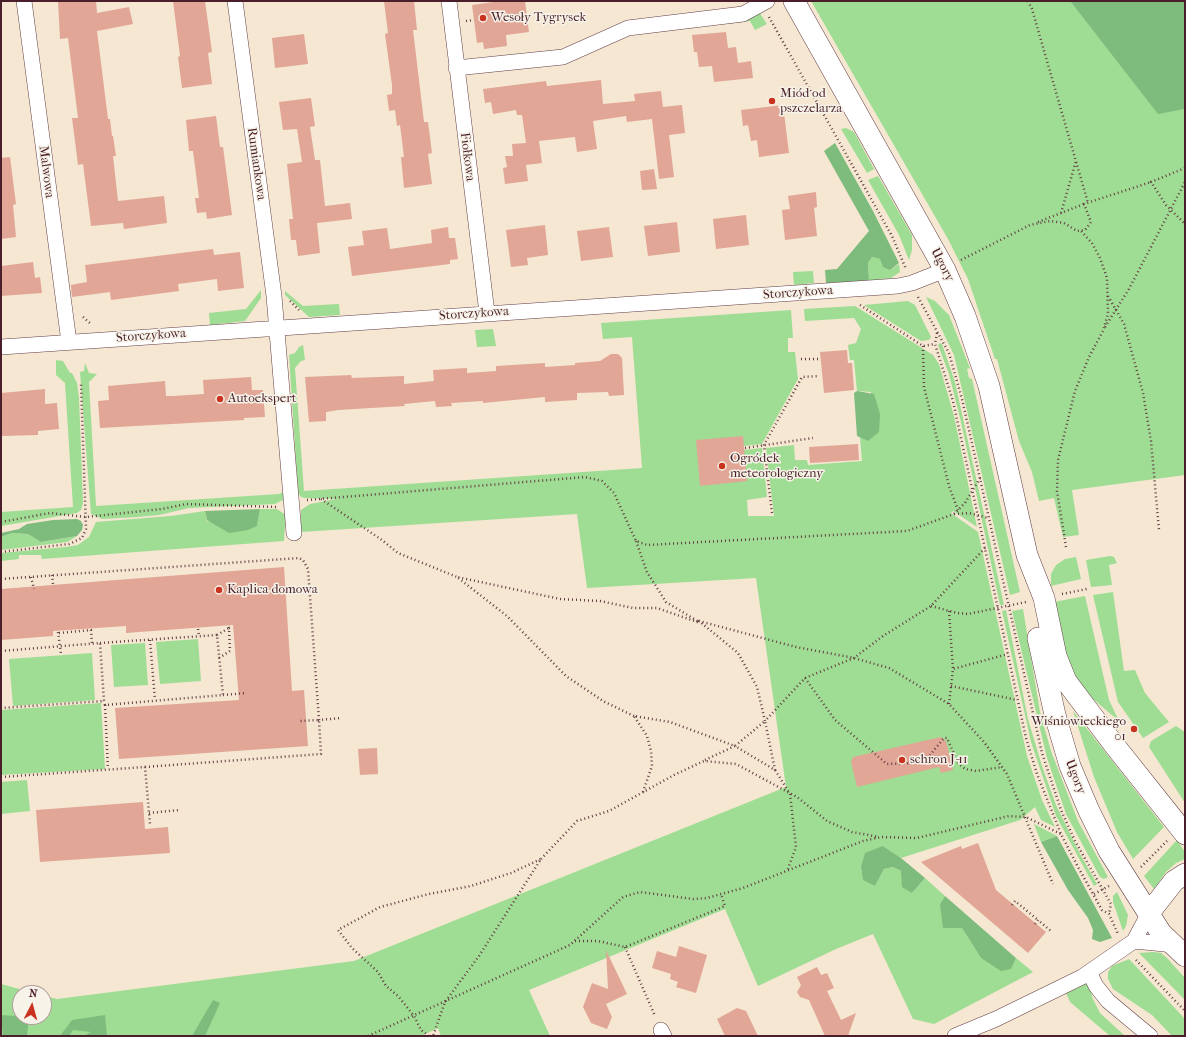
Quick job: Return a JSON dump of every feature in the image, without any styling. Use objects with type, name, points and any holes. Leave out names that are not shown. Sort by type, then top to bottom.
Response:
[{"type":"street","name":"Malwowa","points":[[24,1],[69,342]]},
{"type":"street","name":"Rumiankowa","points":[[234,1],[277,328],[294,533]]},
{"type":"street","name":"Fiołkowa","points":[[449,1],[487,313]]},
{"type":"street","name":"Ugory","points":[[794,1],[945,270],[965,316],[989,386],[1027,555],[1044,598],[1056,656],[1066,681],[1115,746],[1183,831]]},
{"type":"street","points":[[456,68],[563,57],[628,28],[743,14],[765,2]]},
{"type":"street","name":"Storczykowa","points":[[1,347],[898,286],[912,283],[945,270]]},
{"type":"street","name":"Ugory","points":[[1027,555],[1030,601],[1055,715],[1070,766],[1089,811],[1109,851],[1125,878],[1150,914],[1161,933],[1182,949]]},
{"type":"street","points":[[954,1036],[996,1019],[1089,972],[1130,943],[1174,881],[1185,874]]},
{"type":"street","points":[[1130,943],[1182,949]]},
{"type":"street","points":[[1089,972],[1096,986],[1108,1001],[1150,1036]]},
{"type":"path","points":[[1028,1],[1032,9],[1088,203]]},
{"type":"path","points":[[765,2],[892,236],[905,266]]},
{"type":"path","points":[[1062,213],[1076,161]]},
{"type":"path","points":[[945,270],[969,255],[1030,225],[1084,204],[1151,182],[1185,168]]},
{"type":"path","points":[[1151,182],[1170,209],[1185,224]]},
{"type":"path","points":[[1066,547],[1057,491],[1058,460],[1075,391],[1088,357],[1102,331],[1116,310],[1185,182]]},
{"type":"path","points":[[1030,225],[1050,221],[1064,224],[1077,231],[1085,230],[1091,222],[1084,204]]},
{"type":"path","points":[[1081,231],[1092,243],[1100,258],[1106,278],[1108,314],[1102,331]]},
{"type":"path","points":[[917,295],[944,343],[956,375],[1034,726],[1049,777],[1061,810],[1076,841],[1111,904],[1109,914]]},
{"type":"path","points":[[1108,295],[1124,324],[1143,393],[1152,441],[1159,530]]},
{"type":"path","points":[[854,301],[924,346],[935,344]]},
{"type":"path","points":[[937,332],[935,344],[953,401],[1017,700],[1026,738],[1037,774],[1061,834],[1102,910],[1109,914],[1130,943],[1133,957],[1185,1011]]},
{"type":"path","points":[[924,346],[924,387],[949,486],[958,510]]},
{"type":"path","points":[[801,359],[819,359]]},
{"type":"path","points":[[772,513],[764,445],[802,377],[819,376]]},
{"type":"path","points":[[1,552],[69,544],[82,538],[86,529],[86,518],[81,384]]},
{"type":"path","points":[[745,448],[813,438]]},
{"type":"path","points":[[1,522],[50,513],[86,518],[162,509],[186,504],[283,507],[292,501],[585,476],[602,481],[614,493],[636,541],[647,572],[666,602],[703,624]]},
{"type":"path","points":[[954,514],[965,503],[980,478]]},
{"type":"path","points":[[321,499],[382,540],[398,553],[457,577],[560,599],[600,601],[633,608],[657,608],[703,624]]},
{"type":"path","points":[[636,541],[647,545],[907,531],[954,514],[970,513],[988,518]]},
{"type":"path","points":[[433,1036],[445,1002],[470,969],[541,859],[577,821],[609,811],[642,792],[735,746],[765,721],[805,678],[854,658],[883,636],[930,606],[985,548]]},
{"type":"path","points":[[1,579],[292,559],[303,560],[308,569],[321,754],[146,766],[108,769],[105,771],[1,777]]},
{"type":"path","points":[[52,576],[53,584]]},
{"type":"path","points":[[31,577],[34,589]]},
{"type":"path","points":[[457,577],[508,616],[566,676],[602,701],[634,716],[670,722],[735,746],[776,770]]},
{"type":"path","points":[[930,606],[968,614],[1007,606]]},
{"type":"path","points":[[949,611],[953,669],[949,704]]},
{"type":"path","points":[[788,870],[796,847],[790,794],[776,770],[757,687],[738,653],[699,621],[796,646],[854,658],[889,668],[949,704],[984,742],[1007,774],[1053,884]]},
{"type":"path","points":[[1,651],[92,643],[217,635],[230,628],[230,651],[219,658]]},
{"type":"path","points":[[198,629],[199,636]]},
{"type":"path","points":[[61,654],[58,633],[91,630],[92,643]]},
{"type":"path","points":[[217,635],[223,695]]},
{"type":"path","points":[[150,640],[156,700]]},
{"type":"path","points":[[100,643],[108,769]]},
{"type":"path","points":[[953,669],[1008,654]]},
{"type":"path","points":[[805,678],[835,720],[887,764],[912,762],[930,755],[944,738],[947,738],[958,763],[965,769],[976,771],[1002,767]]},
{"type":"path","points":[[951,686],[1017,700]]},
{"type":"path","points":[[104,705],[246,693]]},
{"type":"path","points":[[1,708],[104,701]]},
{"type":"path","points":[[634,716],[647,736],[651,751],[652,766],[642,792]]},
{"type":"path","points":[[300,721],[341,718]]},
{"type":"path","points":[[704,761],[736,764],[790,794],[827,821],[852,832],[881,837],[917,838],[1008,816],[1026,817],[1061,834]]},
{"type":"path","points":[[146,766],[150,824]]},
{"type":"path","points":[[149,813],[180,810]]},
{"type":"path","points":[[1094,894],[1125,878],[1138,869],[1183,831]]},
{"type":"path","points":[[368,1036],[570,945],[623,897],[640,892],[693,899],[707,898],[788,870],[845,847],[881,837]]},
{"type":"path","points":[[429,1036],[421,1030],[414,1016],[398,996],[386,986],[378,972],[352,948],[338,930],[380,907],[429,894],[471,886],[511,873],[541,859]]},
{"type":"path","points":[[574,941],[598,941],[625,947],[725,906],[721,894]]},
{"type":"path","points":[[1012,905],[1015,901],[1052,932]]},
{"type":"path","points":[[1035,924],[1038,920]]},
{"type":"path","points":[[625,947],[663,1033]]},
{"type":"green space","points":[[811,1],[1070,1],[1158,113],[1185,109],[1185,475],[1072,490],[1079,535],[1063,537],[1054,498],[1039,501],[1032,472],[1019,441],[997,359],[995,359],[968,279],[948,239]]},
{"type":"green space","points":[[1070,1],[1185,1],[1185,109],[1158,114]]},
{"type":"green space","points":[[759,12],[767,24],[755,30],[750,21],[727,24]]},
{"type":"green space","points":[[846,128],[854,132],[874,169],[867,173],[841,129]]},
{"type":"green space","points":[[835,143],[873,211],[899,263],[890,270],[883,267],[880,259],[872,257],[868,263],[869,281],[826,283],[825,270],[837,269],[869,231],[824,151]]},
{"type":"green space","points":[[878,176],[912,235],[912,250],[909,260],[899,235],[868,180]]},
{"type":"green space","points":[[872,257],[880,259],[890,270],[899,264],[900,272],[891,278],[869,281],[868,263]]},
{"type":"green space","points":[[813,271],[814,283],[794,285],[793,272]]},
{"type":"green space","points":[[261,290],[261,298],[245,321],[210,325],[209,313],[246,309]]},
{"type":"green space","points":[[285,291],[303,306],[339,304],[340,315],[309,317],[285,295]]},
{"type":"green space","points":[[926,297],[935,301],[949,315],[970,368],[967,369],[969,378],[972,379],[1020,592],[1010,595],[954,355]]},
{"type":"green space","points":[[908,301],[915,305],[931,337],[929,340],[921,341],[864,305]]},
{"type":"green space","points":[[855,306],[933,355],[939,364],[954,416],[977,527],[953,511],[951,513],[978,532],[1027,756],[1042,800],[1055,827],[1041,820],[1035,807],[1020,820],[901,858],[883,846],[861,867],[863,879],[875,886],[884,869],[893,867],[901,871],[912,893],[925,878],[945,896],[940,904],[962,928],[981,958],[1010,969],[1016,958],[1033,972],[934,1024],[913,1019],[873,934],[836,949],[758,986],[725,909],[529,990],[550,1036],[441,1036],[438,1028],[421,1036],[1,1036],[1,984],[12,987],[12,1025],[52,1025],[52,998],[57,999],[354,961],[786,787],[756,578],[587,588],[577,514],[301,532],[301,510],[310,504],[336,499],[305,498],[301,497],[298,493],[289,355],[295,353],[299,347],[303,345],[305,360],[301,361],[295,368],[304,491],[642,468],[632,337],[603,339],[601,323],[791,310],[793,338],[788,338],[788,352],[795,352],[798,379],[762,444],[744,446],[744,450],[762,448],[767,497],[747,500],[748,516],[774,516],[766,448],[794,445],[795,460],[807,460],[808,465],[862,461],[860,437],[868,441],[871,392],[857,391],[854,360],[850,360],[848,345],[856,343],[861,329],[854,318],[805,321],[804,309]]},
{"type":"green space","points":[[493,329],[496,346],[477,347],[475,330]]},
{"type":"green space","points":[[940,343],[942,344],[955,382],[1004,605],[1000,605],[961,422],[949,374],[938,345]]},
{"type":"green space","points":[[56,360],[63,361],[77,383],[79,398],[83,503],[81,510],[77,513],[1,526],[1,512],[73,507],[65,383],[56,375]]},
{"type":"green space","points":[[85,363],[89,373],[97,374],[89,382],[96,506],[279,494],[284,492],[285,499],[275,504],[189,508],[159,515],[137,517],[102,519],[91,514],[80,372],[84,371]]},
{"type":"green space","points":[[857,391],[874,394],[880,414],[879,432],[868,441],[857,436],[854,393]]},
{"type":"green space","points":[[260,509],[277,509],[287,516],[288,525],[285,524],[284,541],[42,559],[41,555],[19,555],[19,559],[1,561],[1,553],[78,545],[89,537],[96,522],[171,516],[205,511],[207,521],[257,526]]},
{"type":"green space","points":[[260,509],[257,526],[248,530],[229,533],[207,520],[205,511]]},
{"type":"green space","points":[[77,519],[81,521],[83,525],[82,530],[77,536],[41,542],[28,534],[12,533],[1,537],[1,533],[19,529],[27,524],[53,520]]},
{"type":"green space","points":[[12,533],[28,534],[42,542],[77,536],[67,542],[1,550],[1,537]]},
{"type":"green space","points":[[1110,556],[1114,557],[1117,563],[1109,565],[1112,585],[1091,587],[1086,560]]},
{"type":"green space","points":[[1076,557],[1081,579],[1051,586],[1051,574],[1056,565],[1065,559]]},
{"type":"green space","points":[[1113,592],[1124,671],[1135,670],[1145,693],[1169,722],[1143,738],[1118,702],[1093,595]]},
{"type":"green space","points":[[1085,596],[1109,700],[1119,721],[1087,694],[1074,673],[1064,651],[1054,602]]},
{"type":"green space","points":[[1023,609],[1040,712],[1051,751],[1078,821],[1108,877],[1104,879],[1100,877],[1066,814],[1047,758],[1012,611]]},
{"type":"green space","points":[[1006,610],[1028,719],[1042,766],[1056,805],[1080,854],[1097,884],[1094,886],[1056,816],[1031,742],[1002,611]]},
{"type":"green space","points":[[198,639],[201,681],[160,684],[156,642]]},
{"type":"green space","points":[[145,643],[148,685],[114,687],[111,645]]},
{"type":"green space","points":[[92,653],[95,700],[13,706],[9,659]]},
{"type":"green space","points":[[101,703],[105,769],[1,775],[1,710]]},
{"type":"green space","points":[[1073,711],[1164,827],[1133,859],[1117,832],[1094,777]]},
{"type":"green space","points":[[1176,726],[1185,732],[1185,803],[1149,747],[1151,741]]},
{"type":"green space","points":[[27,780],[30,811],[1,814],[1,782]]},
{"type":"green space","points":[[1034,824],[1057,836],[1041,842]]},
{"type":"green space","points":[[1057,836],[1112,938],[1100,942],[1092,939],[1093,930],[1088,918],[1068,890],[1041,842]]},
{"type":"green space","points":[[1177,840],[1185,852],[1185,859],[1176,863],[1166,872],[1154,889],[1144,876]]},
{"type":"green space","points":[[883,846],[901,858],[925,878],[912,893],[902,887],[901,871],[893,867],[884,869],[875,886],[863,880],[861,867],[865,853]]},
{"type":"green space","points":[[1117,892],[1128,915],[1126,926],[1123,931],[1113,902],[1113,896]]},
{"type":"green space","points":[[945,896],[1016,958],[1011,969],[1001,971],[981,958],[962,928],[943,928],[940,904]]},
{"type":"green space","points":[[1139,953],[1161,953],[1185,978],[1185,1000]]},
{"type":"green space","points":[[1129,959],[1185,1019],[1185,1036],[1172,1036],[1152,1015],[1113,989],[1108,979],[1108,972],[1112,966]]},
{"type":"green space","points":[[1085,982],[1091,985],[1092,997],[1100,1013],[1125,1036],[1110,1036],[1070,1002],[1066,993],[1079,987]]},
{"type":"green space","points":[[213,1000],[220,1003],[205,1036],[192,1036]]},
{"type":"green space","points":[[1,1015],[12,1016],[12,1025],[28,1025],[27,1036],[3,1036]]},
{"type":"green space","points":[[105,1015],[107,1036],[84,1036],[91,1032],[73,1030],[69,1036],[60,1036],[72,1020]]},
{"type":"building","points":[[58,1],[96,1],[97,13],[129,7],[133,24],[97,31],[108,119],[110,119],[116,156],[113,156],[118,201],[164,196],[167,223],[124,229],[123,223],[91,226],[83,164],[78,165],[72,118],[78,118],[68,38],[60,39]]},
{"type":"building","points":[[173,1],[205,1],[212,52],[208,53],[212,84],[182,88],[178,57],[180,56]]},
{"type":"building","points":[[384,1],[414,1],[417,30],[413,30],[424,122],[428,122],[432,153],[428,154],[432,184],[404,188],[401,157],[404,157],[400,125],[397,126],[395,110],[389,111],[387,95],[392,94],[392,85],[385,34],[388,33]]},
{"type":"building","name":"Wesoły Tygrysek","points":[[501,1],[525,1],[529,32],[506,35],[507,46],[484,49],[483,42],[477,43],[472,5]]},
{"type":"building","points":[[726,32],[728,48],[736,47],[738,63],[751,61],[753,78],[714,82],[712,66],[699,67],[697,52],[694,52],[692,35]]},
{"type":"building","points":[[304,34],[308,64],[275,68],[272,38]]},
{"type":"building","points":[[601,80],[603,104],[635,101],[634,94],[661,91],[663,107],[682,105],[685,133],[669,135],[674,177],[659,179],[652,119],[627,122],[626,116],[593,121],[597,149],[577,152],[575,137],[539,141],[542,163],[526,165],[528,181],[505,184],[503,168],[507,167],[505,156],[513,156],[512,144],[526,143],[522,115],[517,115],[516,110],[493,114],[491,102],[485,103],[483,89],[546,81],[547,86]]},
{"type":"building","points":[[311,98],[315,126],[310,127],[315,160],[320,160],[325,206],[350,203],[352,219],[317,223],[320,253],[298,256],[296,240],[291,240],[289,219],[293,219],[287,164],[302,162],[297,129],[283,130],[279,102]]},
{"type":"building","points":[[783,105],[789,153],[759,157],[757,140],[751,141],[748,125],[743,126],[741,110]]},
{"type":"building","points":[[216,116],[220,147],[223,147],[232,215],[207,219],[206,212],[197,213],[195,198],[199,198],[193,151],[189,151],[186,120]]},
{"type":"building","points":[[10,157],[16,204],[13,205],[16,237],[1,239],[1,158]]},
{"type":"building","points":[[654,169],[657,189],[642,190],[640,171]]},
{"type":"building","points":[[816,192],[817,207],[814,208],[817,236],[785,240],[782,210],[790,209],[788,196]]},
{"type":"building","points":[[746,215],[749,245],[716,249],[713,219]]},
{"type":"building","points":[[677,222],[680,252],[648,256],[644,226]]},
{"type":"building","points":[[545,225],[548,255],[527,258],[528,265],[511,267],[506,230]]},
{"type":"building","points":[[448,227],[449,238],[455,238],[458,259],[450,260],[450,264],[352,276],[348,247],[364,245],[362,231],[387,228],[390,249],[432,243],[431,230]]},
{"type":"building","points":[[609,227],[613,257],[581,261],[577,231]]},
{"type":"building","points":[[213,249],[214,255],[240,252],[244,288],[218,291],[217,279],[178,284],[179,291],[111,300],[110,292],[72,297],[71,285],[87,282],[85,265]]},
{"type":"building","points":[[33,262],[35,278],[40,277],[42,293],[1,296],[1,266]]},
{"type":"building","points":[[847,350],[848,363],[852,363],[854,390],[824,393],[820,352]]},
{"type":"building","points":[[611,354],[618,354],[622,358],[624,395],[609,396],[608,392],[577,393],[577,400],[545,402],[545,397],[483,403],[483,401],[451,403],[452,406],[436,407],[435,401],[404,404],[405,406],[326,412],[326,421],[309,422],[305,377],[351,375],[352,378],[404,376],[404,384],[434,381],[433,370],[467,368],[467,373],[496,371],[496,366],[545,363],[545,367],[575,365],[575,363],[600,361]]},
{"type":"building","points":[[251,377],[252,390],[263,390],[265,417],[244,418],[244,420],[100,428],[98,401],[109,400],[108,386],[165,381],[166,396],[173,396],[204,394],[203,380]]},
{"type":"building","points":[[45,389],[45,404],[57,403],[59,429],[38,431],[38,435],[1,436],[1,393]]},
{"type":"building","name":"Ogródek meteorologiczny","points":[[743,436],[747,481],[700,486],[696,440]]},
{"type":"building","points":[[858,444],[859,460],[810,463],[809,447]]},
{"type":"building","points":[[284,567],[292,691],[304,690],[308,746],[119,759],[115,708],[239,700],[233,625],[126,633],[126,626],[53,631],[53,636],[1,640],[1,589]]},
{"type":"building","name":"schron J-11","points":[[941,737],[946,741],[953,770],[941,773],[939,767],[857,787],[851,762],[853,757]]},
{"type":"building","points":[[377,748],[378,774],[360,775],[358,749]]},
{"type":"building","points":[[143,802],[145,829],[168,827],[170,853],[40,862],[36,810]]},
{"type":"building","points":[[978,843],[996,890],[1046,932],[1028,953],[921,862],[961,846],[962,849]]},
{"type":"building","points":[[679,946],[707,955],[696,993],[676,987],[678,982],[670,979],[671,974],[652,968],[657,951],[676,957]]},
{"type":"building","points":[[606,950],[627,994],[606,1004],[612,1017],[607,1029],[591,1023],[583,1007],[592,983],[608,989]]},
{"type":"building","points":[[817,967],[821,975],[827,973],[834,988],[827,991],[841,1020],[856,1013],[848,1036],[825,1036],[809,1000],[800,997],[797,992],[801,985],[797,977]]},
{"type":"building","points":[[737,1008],[746,1011],[758,1036],[725,1036],[717,1019]]},
{"type":"place","name":"Wesoły Tygrysek","points":[[483,18]]},
{"type":"place","name":"Miód od pszczelarza","points":[[772,101]]},
{"type":"place","name":"Autoekspert","points":[[220,399]]},
{"type":"place","name":"Ogródek meteorologiczny","points":[[722,466]]},
{"type":"place","name":"Kaplica domowa","points":[[219,590]]},
{"type":"place","name":"Wiśniowieckiego 01","points":[[1134,729]]},
{"type":"place","name":"schron J-11","points":[[902,760]]}]
